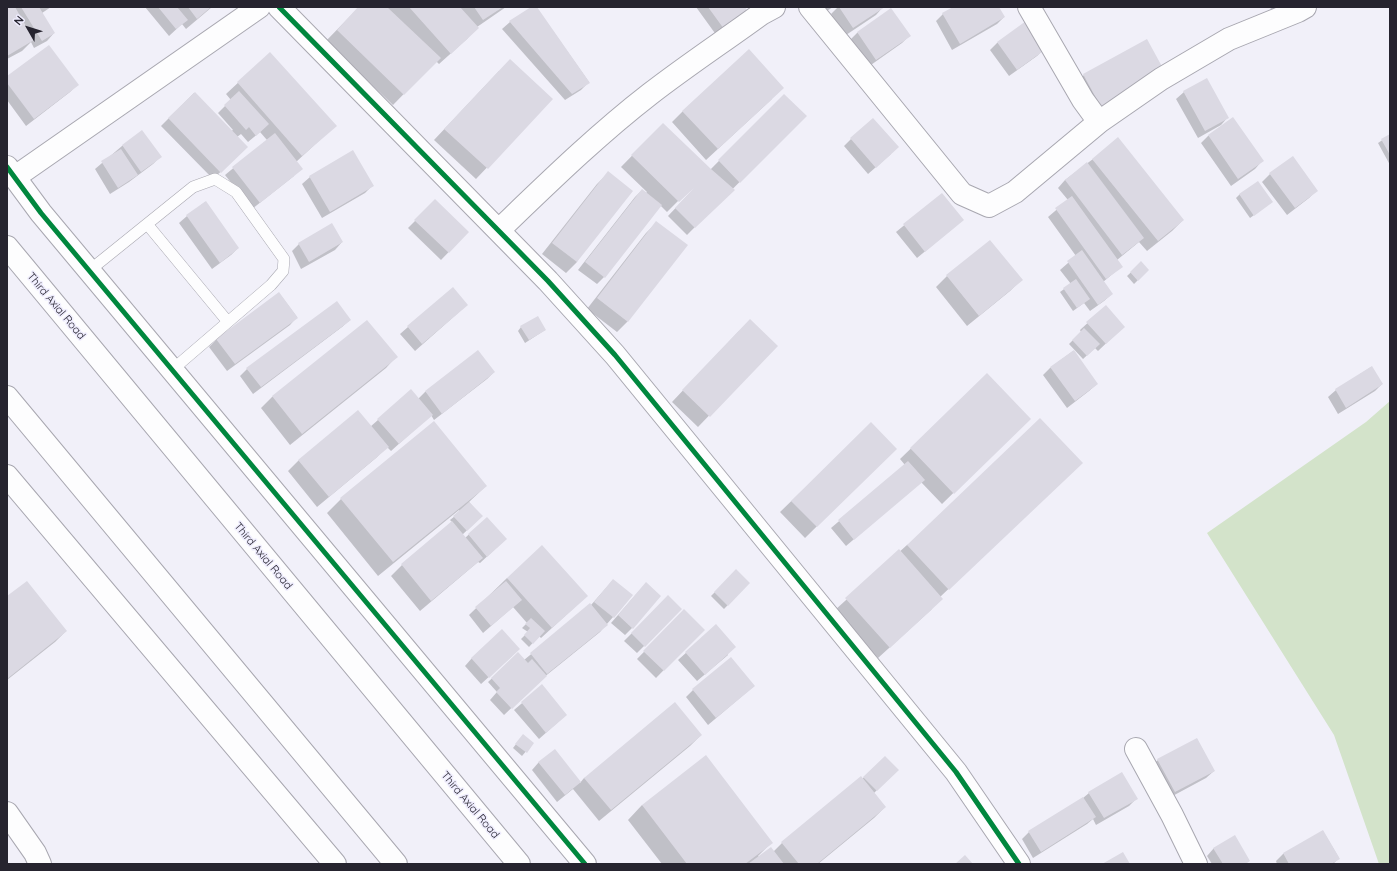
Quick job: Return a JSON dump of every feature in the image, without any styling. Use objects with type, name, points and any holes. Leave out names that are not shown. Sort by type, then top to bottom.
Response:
[{"type":"main road","points":[[260,7],[11,172],[41,213],[585,864]]},
{"type":"main road","points":[[279,7],[499,230],[548,281],[620,361],[956,772],[1019,864]]},
{"type":"main road","points":[[499,230],[604,132],[650,94],[761,14],[774,7]]},
{"type":"main road","points":[[810,7],[962,194],[989,206],[1015,192],[1099,122],[1162,79],[1229,39],[1305,7]]},
{"type":"main road","points":[[1029,7],[1083,100],[1099,122]]},
{"type":"main road","name":"Third Axial Road","points":[[7,247],[519,864]]},
{"type":"main road","points":[[7,397],[396,864]]},
{"type":"main road","points":[[7,476],[335,864]]},
{"type":"main road","points":[[1136,749],[1172,815],[1196,864]]},
{"type":"main road","points":[[7,813],[35,853],[40,864]]},
{"type":"lane","points":[[90,270],[194,187],[215,179],[236,192],[284,259],[283,271],[271,285],[172,370]]},
{"type":"lane","points":[[147,224],[228,322]]},
{"type":"green space","points":[[1390,401],[1390,864],[1379,864],[1334,735],[1207,533],[1366,422]]},
{"type":"building","points":[[7,7],[15,7],[34,40],[7,56]]},
{"type":"building","points":[[21,7],[39,7],[55,33],[42,41]]},
{"type":"building","points":[[158,7],[177,7],[188,20],[176,29]]},
{"type":"building","points":[[188,7],[211,7],[197,19]]},
{"type":"building","points":[[358,7],[387,7],[441,58],[404,95],[337,30]]},
{"type":"building","points":[[409,7],[460,7],[479,28],[451,54]]},
{"type":"building","points":[[474,7],[503,7],[483,20]]},
{"type":"building","points":[[531,7],[537,7],[590,83],[572,94],[509,21]]},
{"type":"building","points":[[708,7],[745,7],[748,12],[724,29]]},
{"type":"building","points":[[839,7],[885,7],[853,28]]},
{"type":"building","points":[[953,7],[999,7],[1005,17],[960,44],[942,13]]},
{"type":"building","points":[[891,8],[911,36],[876,60],[857,32]]},
{"type":"building","points":[[1026,21],[1046,49],[1017,70],[997,42]]},
{"type":"building","points":[[1147,39],[1165,72],[1101,107],[1083,74]]},
{"type":"building","points":[[49,45],[79,85],[34,119],[7,83],[7,76]]},
{"type":"building","points":[[749,49],[784,88],[718,149],[682,111]]},
{"type":"building","points":[[270,52],[337,126],[302,156],[237,82]]},
{"type":"building","points":[[510,59],[553,99],[488,169],[444,129]]},
{"type":"building","points":[[1207,78],[1229,118],[1205,131],[1183,91]]},
{"type":"building","points":[[239,91],[269,124],[256,136],[249,127],[246,130],[224,105]]},
{"type":"building","points":[[195,92],[248,147],[221,173],[168,118]]},
{"type":"building","points":[[784,94],[807,116],[740,183],[718,160]]},
{"type":"building","points":[[1233,117],[1264,161],[1238,179],[1208,135]]},
{"type":"building","points":[[873,118],[899,147],[876,168],[850,138]]},
{"type":"building","points":[[663,123],[735,190],[695,228],[675,208],[694,188],[679,202],[631,155]]},
{"type":"building","points":[[142,130],[162,157],[141,172],[122,145]]},
{"type":"building","points":[[275,133],[303,169],[260,203],[232,167]]},
{"type":"building","points":[[1390,134],[1390,155],[1381,139]]},
{"type":"building","points":[[1118,137],[1184,220],[1158,241],[1092,159]]},
{"type":"building","points":[[121,149],[138,175],[118,188],[101,161]]},
{"type":"building","points":[[353,150],[374,186],[330,212],[309,176]]},
{"type":"building","points":[[1293,156],[1318,191],[1295,208],[1269,173]]},
{"type":"building","points":[[1087,162],[1144,238],[1122,255],[1065,180]]},
{"type":"building","points":[[608,171],[633,191],[577,262],[552,243]]},
{"type":"building","points":[[1258,181],[1273,202],[1254,216],[1239,194]]},
{"type":"building","points":[[642,189],[662,205],[605,278],[585,262]]},
{"type":"building","points":[[942,193],[964,220],[925,252],[903,224]]},
{"type":"building","points":[[1072,196],[1123,267],[1106,279],[1055,208]]},
{"type":"building","points":[[435,199],[469,232],[449,253],[414,220]]},
{"type":"building","points":[[206,201],[239,248],[220,263],[186,215]]},
{"type":"building","points":[[656,221],[688,245],[628,322],[597,298]]},
{"type":"building","points":[[332,223],[343,242],[309,262],[298,243]]},
{"type":"building","points":[[990,240],[1023,280],[979,316],[946,275]]},
{"type":"building","points":[[1082,250],[1113,294],[1098,305],[1067,261]]},
{"type":"building","points":[[1141,261],[1149,270],[1138,281],[1130,272]]},
{"type":"building","points":[[1076,279],[1090,299],[1077,308],[1063,288]]},
{"type":"building","points":[[453,287],[468,305],[422,344],[407,326]]},
{"type":"building","points":[[279,292],[298,318],[235,364],[216,339]]},
{"type":"building","points":[[337,301],[351,320],[261,387],[246,368]]},
{"type":"building","points":[[1106,305],[1125,327],[1106,344],[1086,322]]},
{"type":"building","points":[[538,316],[546,330],[529,340],[520,326]]},
{"type":"building","points":[[750,319],[778,346],[710,417],[682,390]]},
{"type":"building","points":[[367,320],[398,357],[302,434],[272,396]]},
{"type":"building","points":[[1084,328],[1100,344],[1087,356],[1072,340]]},
{"type":"building","points":[[478,350],[495,372],[442,414],[425,391]]},
{"type":"building","points":[[1074,350],[1098,384],[1075,401],[1050,367]]},
{"type":"building","points":[[1372,366],[1383,384],[1346,408],[1335,389]]},
{"type":"building","points":[[987,373],[1031,419],[954,494],[910,448]]},
{"type":"building","points":[[411,389],[433,415],[399,444],[377,419]]},
{"type":"building","points":[[358,410],[389,447],[329,497],[298,460]]},
{"type":"building","points":[[1040,418],[1083,463],[949,590],[907,545]]},
{"type":"building","points":[[434,421],[487,486],[393,562],[340,498]]},
{"type":"building","points":[[871,422],[897,449],[817,527],[791,501]]},
{"type":"building","points":[[908,461],[925,480],[854,540],[838,520]]},
{"type":"building","points":[[469,502],[483,516],[467,531],[453,516]]},
{"type":"building","points":[[487,517],[507,539],[487,557],[468,534]]},
{"type":"building","points":[[452,521],[483,558],[431,601],[401,564]]},
{"type":"building","points":[[542,545],[588,596],[552,628],[507,578]]},
{"type":"building","points":[[899,549],[943,599],[890,648],[845,598]]},
{"type":"building","points":[[736,569],[750,583],[728,606],[714,592]]},
{"type":"building","points":[[613,579],[633,595],[614,618],[594,602]]},
{"type":"building","points":[[27,581],[67,631],[7,679],[7,596]]},
{"type":"building","points":[[506,581],[522,600],[491,626],[475,607]]},
{"type":"building","points":[[646,582],[661,596],[633,629],[618,615]]},
{"type":"building","points":[[668,595],[682,609],[645,647],[631,633]]},
{"type":"building","points":[[590,603],[608,625],[547,674],[530,653]]},
{"type":"building","points":[[684,609],[705,630],[664,671],[643,651]]},
{"type":"building","points":[[531,618],[545,631],[533,644],[524,635],[530,628],[525,624]]},
{"type":"building","points":[[716,624],[736,647],[705,675],[685,652]]},
{"type":"building","points":[[502,629],[520,649],[489,678],[471,658]]},
{"type":"building","points":[[518,652],[528,663],[532,659],[547,676],[512,709],[496,692],[500,688],[491,678]]},
{"type":"building","points":[[731,657],[755,686],[716,718],[692,689]]},
{"type":"building","points":[[542,684],[567,715],[546,733],[521,702]]},
{"type":"building","points":[[675,702],[702,735],[611,810],[584,778]]},
{"type":"building","points":[[523,734],[534,743],[527,753],[515,744]]},
{"type":"building","points":[[1197,738],[1215,771],[1175,792],[1157,759]]},
{"type":"building","points":[[555,749],[581,782],[565,795],[538,762]]},
{"type":"building","points":[[706,755],[773,843],[745,864],[687,864],[642,805]]},
{"type":"building","points":[[885,756],[899,770],[877,791],[863,777]]},
{"type":"building","points":[[1122,772],[1138,799],[1104,818],[1088,792]]},
{"type":"building","points":[[861,776],[886,807],[817,864],[799,864],[781,842]]},
{"type":"building","points":[[1083,797],[1096,817],[1041,852],[1028,831]]},
{"type":"building","points":[[1323,830],[1340,859],[1331,864],[1289,864],[1283,853]]},
{"type":"building","points":[[1235,835],[1250,861],[1245,864],[1223,864],[1213,848]]},
{"type":"building","points":[[771,847],[784,864],[748,864]]},
{"type":"building","points":[[1123,852],[1130,864],[1102,864]]},
{"type":"building","points":[[965,855],[973,864],[955,864]]},
{"type":"cycle path","points":[[279,7],[548,281],[615,355],[956,772],[1019,864]]},
{"type":"cycle path","points":[[7,167],[41,213],[585,864]]}]
